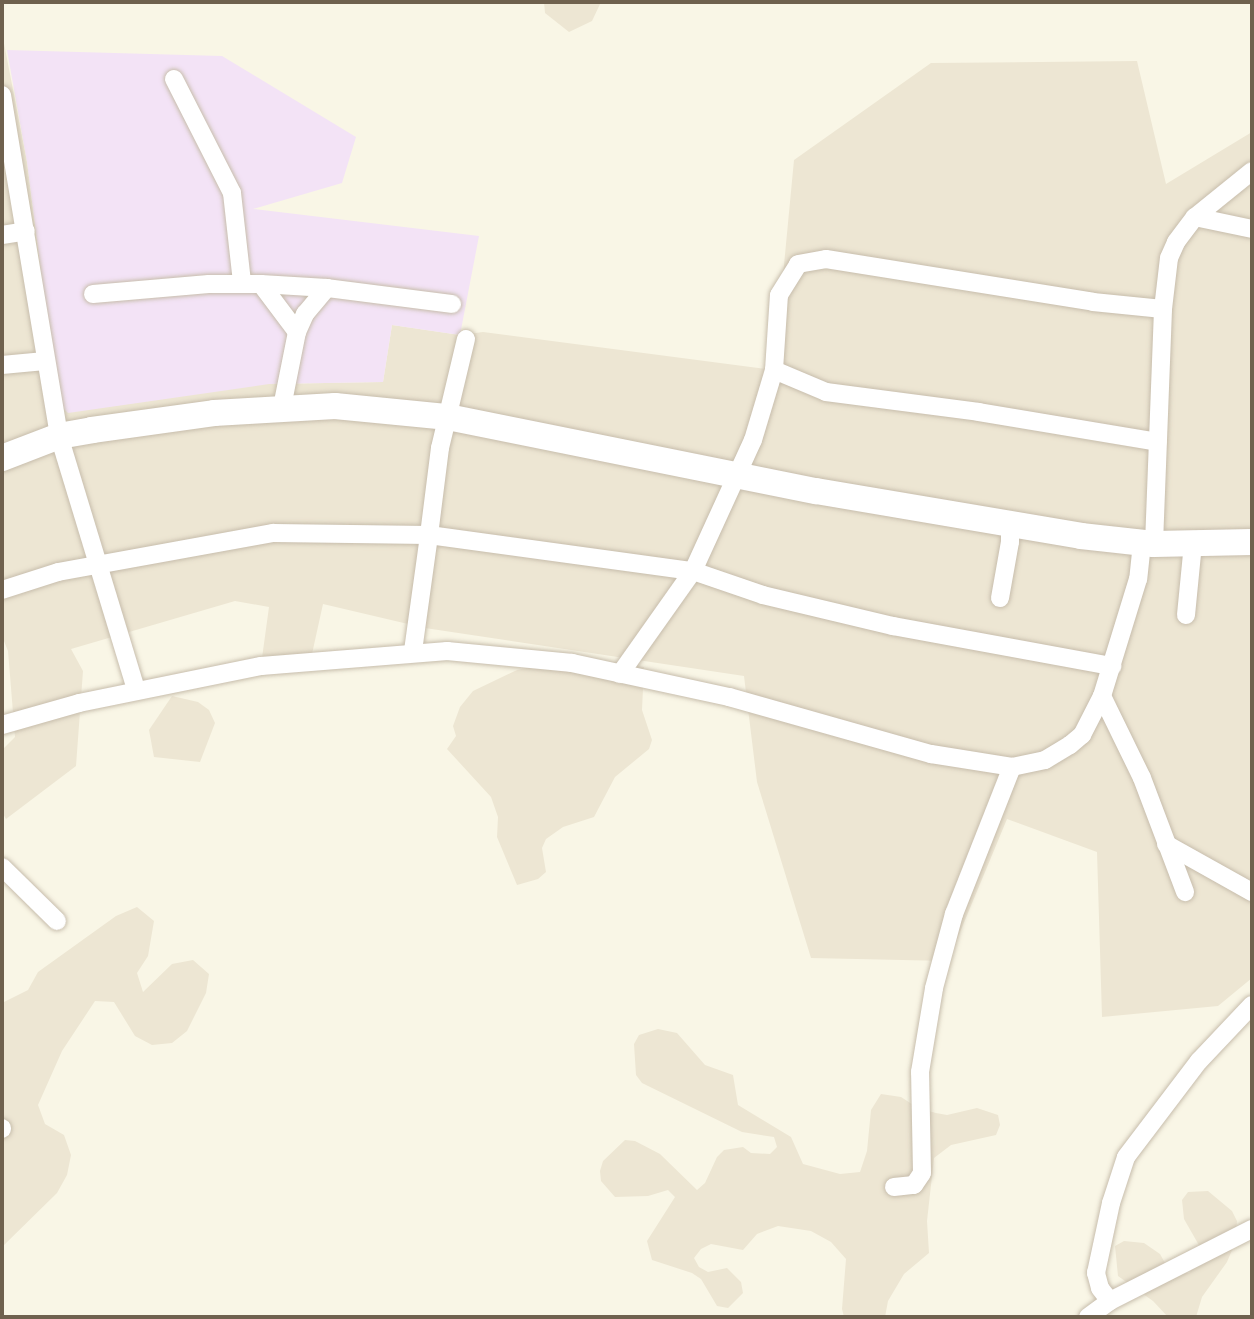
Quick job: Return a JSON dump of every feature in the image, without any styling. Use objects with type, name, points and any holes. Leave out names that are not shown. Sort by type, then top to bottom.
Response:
[{"type":"main road","points":[[2,458],[59,436],[214,413],[335,406],[448,417],[738,475],[1010,524],[1148,544],[1252,542]]},
{"type":"street","points":[[174,79],[232,193],[242,282]]},
{"type":"street","points":[[2,95],[59,436],[136,690]]},
{"type":"street","points":[[2,725],[136,690],[261,666],[413,651],[538,658],[729,697],[942,756],[1012,767],[1045,760],[1082,735],[1102,696],[1148,544],[1158,442],[1163,309],[1169,258],[1180,235],[1195,217],[1252,171]]},
{"type":"street","points":[[1195,217],[1252,229]]},
{"type":"street","points":[[2,235],[26,231]]},
{"type":"street","points":[[620,674],[693,571],[738,475],[753,440],[774,370],[779,295],[798,264],[812,259],[1163,309]]},
{"type":"street","points":[[93,294],[242,282],[327,288],[452,304]]},
{"type":"street","points":[[261,284],[297,332]]},
{"type":"street","points":[[282,407],[297,332],[305,314],[327,288]]},
{"type":"street","points":[[413,651],[448,417],[466,339]]},
{"type":"street","points":[[2,365],[45,361]]},
{"type":"street","points":[[774,370],[826,392],[979,412],[1158,442]]},
{"type":"street","points":[[1000,598],[1010,542],[1010,524]]},
{"type":"street","points":[[2,590],[58,572],[273,533],[429,535],[693,571],[763,595],[906,628],[1112,666]]},
{"type":"street","points":[[1186,615],[1193,544]]},
{"type":"street","points":[[1102,696],[1142,778],[1185,892]]},
{"type":"street","points":[[894,1187],[914,1185],[922,1173],[920,1072],[934,988],[954,914],[1012,767]]},
{"type":"street","points":[[1166,844],[1252,892]]},
{"type":"street","points":[[2,867],[57,921]]},
{"type":"street","points":[[1110,1301],[1100,1288],[1096,1273],[1111,1203],[1126,1157],[1179,1086],[1252,1005]]},
{"type":"street","points":[[1088,1317],[1110,1301],[1252,1229]]},
{"type":"shaded area","points":[[544,2],[601,2],[592,21],[569,32],[545,13]]},
{"type":"shaded area","points":[[2,33],[27,162],[49,335],[269,384],[383,382],[392,325],[460,335],[483,332],[774,370],[794,160],[931,63],[1137,61],[1166,184],[1252,132],[1252,978],[1218,1006],[1102,1017],[1097,852],[1007,819],[948,961],[811,958],[757,782],[744,676],[425,628],[323,604],[310,663],[262,658],[269,607],[235,601],[71,649],[83,671],[76,766],[6,819],[2,812],[2,750],[15,737],[8,651],[2,636]]},
{"type":"shaded area","points":[[7,50],[222,56],[356,137],[342,183],[253,209],[479,236],[460,335],[392,325],[383,382],[269,384],[68,413],[62,407],[49,335],[27,162]]},
{"type":"shaded area","points":[[552,655],[644,667],[642,710],[652,740],[649,749],[615,777],[594,817],[563,827],[546,839],[542,848],[546,872],[538,879],[517,885],[497,837],[498,817],[491,797],[447,749],[456,736],[453,726],[460,707],[473,691],[517,670],[536,666]]},
{"type":"shaded area","points":[[172,696],[198,702],[209,710],[215,723],[200,762],[154,757],[149,730]]},
{"type":"shaded area","points":[[137,907],[154,921],[148,956],[137,973],[143,992],[172,964],[193,960],[209,974],[206,993],[187,1031],[172,1043],[152,1045],[135,1036],[114,1002],[95,1001],[62,1051],[38,1105],[45,1124],[64,1135],[71,1155],[67,1175],[57,1193],[2,1247],[2,1003],[28,990],[38,972],[116,916]]},
{"type":"shaded area","points":[[658,1029],[677,1033],[705,1065],[733,1075],[738,1105],[791,1137],[803,1164],[840,1174],[860,1172],[867,1151],[871,1110],[881,1094],[901,1097],[918,1108],[947,1115],[977,1108],[998,1115],[1000,1125],[996,1135],[951,1145],[934,1158],[927,1221],[929,1253],[904,1274],[888,1301],[885,1317],[844,1317],[846,1259],[831,1242],[811,1231],[778,1226],[757,1234],[743,1250],[711,1244],[701,1249],[694,1258],[699,1267],[708,1272],[727,1268],[741,1282],[743,1293],[728,1308],[717,1306],[701,1279],[692,1273],[652,1260],[647,1241],[675,1197],[668,1190],[648,1196],[615,1197],[601,1181],[600,1171],[603,1161],[625,1140],[635,1141],[660,1154],[697,1190],[705,1183],[717,1157],[724,1150],[743,1147],[751,1153],[770,1154],[777,1147],[774,1137],[742,1132],[642,1083],[636,1075],[634,1044],[639,1035]]},
{"type":"shaded area","points":[[1208,1191],[1232,1211],[1237,1221],[1235,1243],[1227,1262],[1202,1297],[1196,1317],[1168,1317],[1153,1301],[1118,1276],[1115,1246],[1124,1241],[1144,1243],[1160,1254],[1170,1272],[1189,1273],[1201,1257],[1200,1247],[1184,1219],[1182,1200],[1188,1192]]}]
